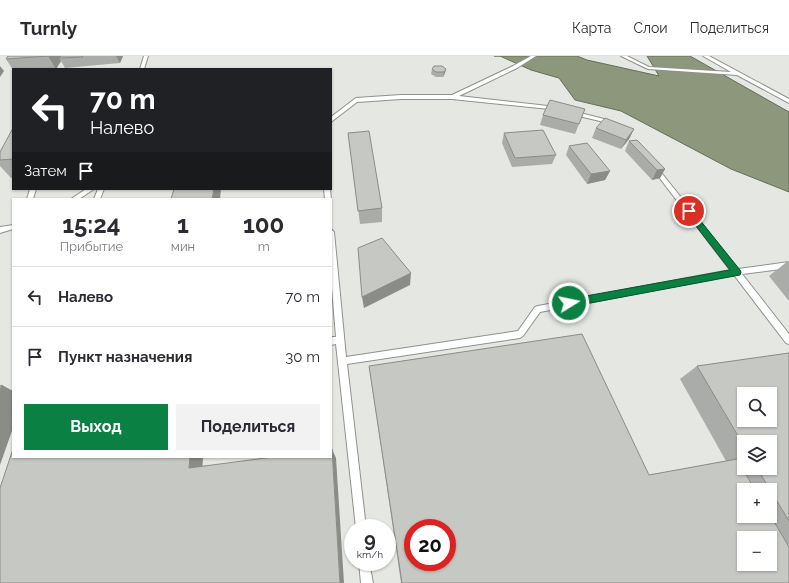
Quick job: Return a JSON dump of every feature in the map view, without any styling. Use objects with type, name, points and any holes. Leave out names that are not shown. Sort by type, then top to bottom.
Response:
[{"type":"lane","points":[[142,68],[146,56]]},
{"type":"lane","points":[[452,97],[516,67],[534,56]]},
{"type":"lane","points":[[623,56],[648,68],[737,74]]},
{"type":"lane","points":[[704,56],[789,101]]},
{"type":"lane","points":[[332,119],[356,100],[401,97],[452,97],[565,111],[602,120],[616,129]]},
{"type":"lane","points":[[650,161],[789,340]]},
{"type":"lane","points":[[76,198],[89,190]]},
{"type":"lane","points":[[0,231],[12,227]]},
{"type":"lane","points":[[0,231],[12,231]]},
{"type":"lane","points":[[332,254],[336,341],[342,361],[360,519]]},
{"type":"lane","points":[[342,361],[520,334],[538,309],[737,272],[789,265]]},
{"type":"lane","points":[[365,571],[367,583]]},
{"type":"shaded area","points":[[500,56],[577,56],[587,60],[659,76],[647,56],[690,56],[789,112],[789,192],[731,169],[621,111],[575,100],[559,78],[531,70]]},
{"type":"building","points":[[8,56],[48,56],[6,59]]},
{"type":"building","points":[[61,56],[82,56],[83,57],[59,58]]},
{"type":"building","points":[[434,66],[442,66],[446,69],[444,72],[436,72],[432,69]]},
{"type":"building","points":[[550,100],[585,109],[579,124],[543,115]]},
{"type":"building","points":[[605,118],[634,129],[626,140],[596,128]]},
{"type":"building","points":[[12,130],[12,159],[0,160],[0,152]]},
{"type":"building","points":[[543,130],[556,155],[515,158],[504,133]]},
{"type":"building","points":[[369,131],[382,208],[358,211],[348,133]]},
{"type":"building","points":[[637,140],[665,169],[657,170],[629,141]]},
{"type":"building","points":[[587,143],[610,171],[591,174],[569,146]]},
{"type":"building","points":[[174,190],[214,190],[212,198],[171,198]]},
{"type":"building","points":[[382,238],[411,273],[362,297],[358,248]]},
{"type":"building","points":[[582,334],[649,475],[737,459],[737,475],[746,475],[751,483],[737,483],[737,523],[775,523],[789,547],[789,583],[402,583],[396,544],[396,519],[392,519],[369,366]]},
{"type":"building","points":[[789,353],[789,521],[777,501],[777,483],[766,483],[761,475],[777,475],[777,435],[738,435],[697,366]]},
{"type":"building","points":[[332,449],[340,583],[0,583],[0,488],[12,452],[12,458],[190,458],[189,468],[265,458],[332,458]]},
{"type":"route","points":[[569,303],[737,272],[689,211]]}]
